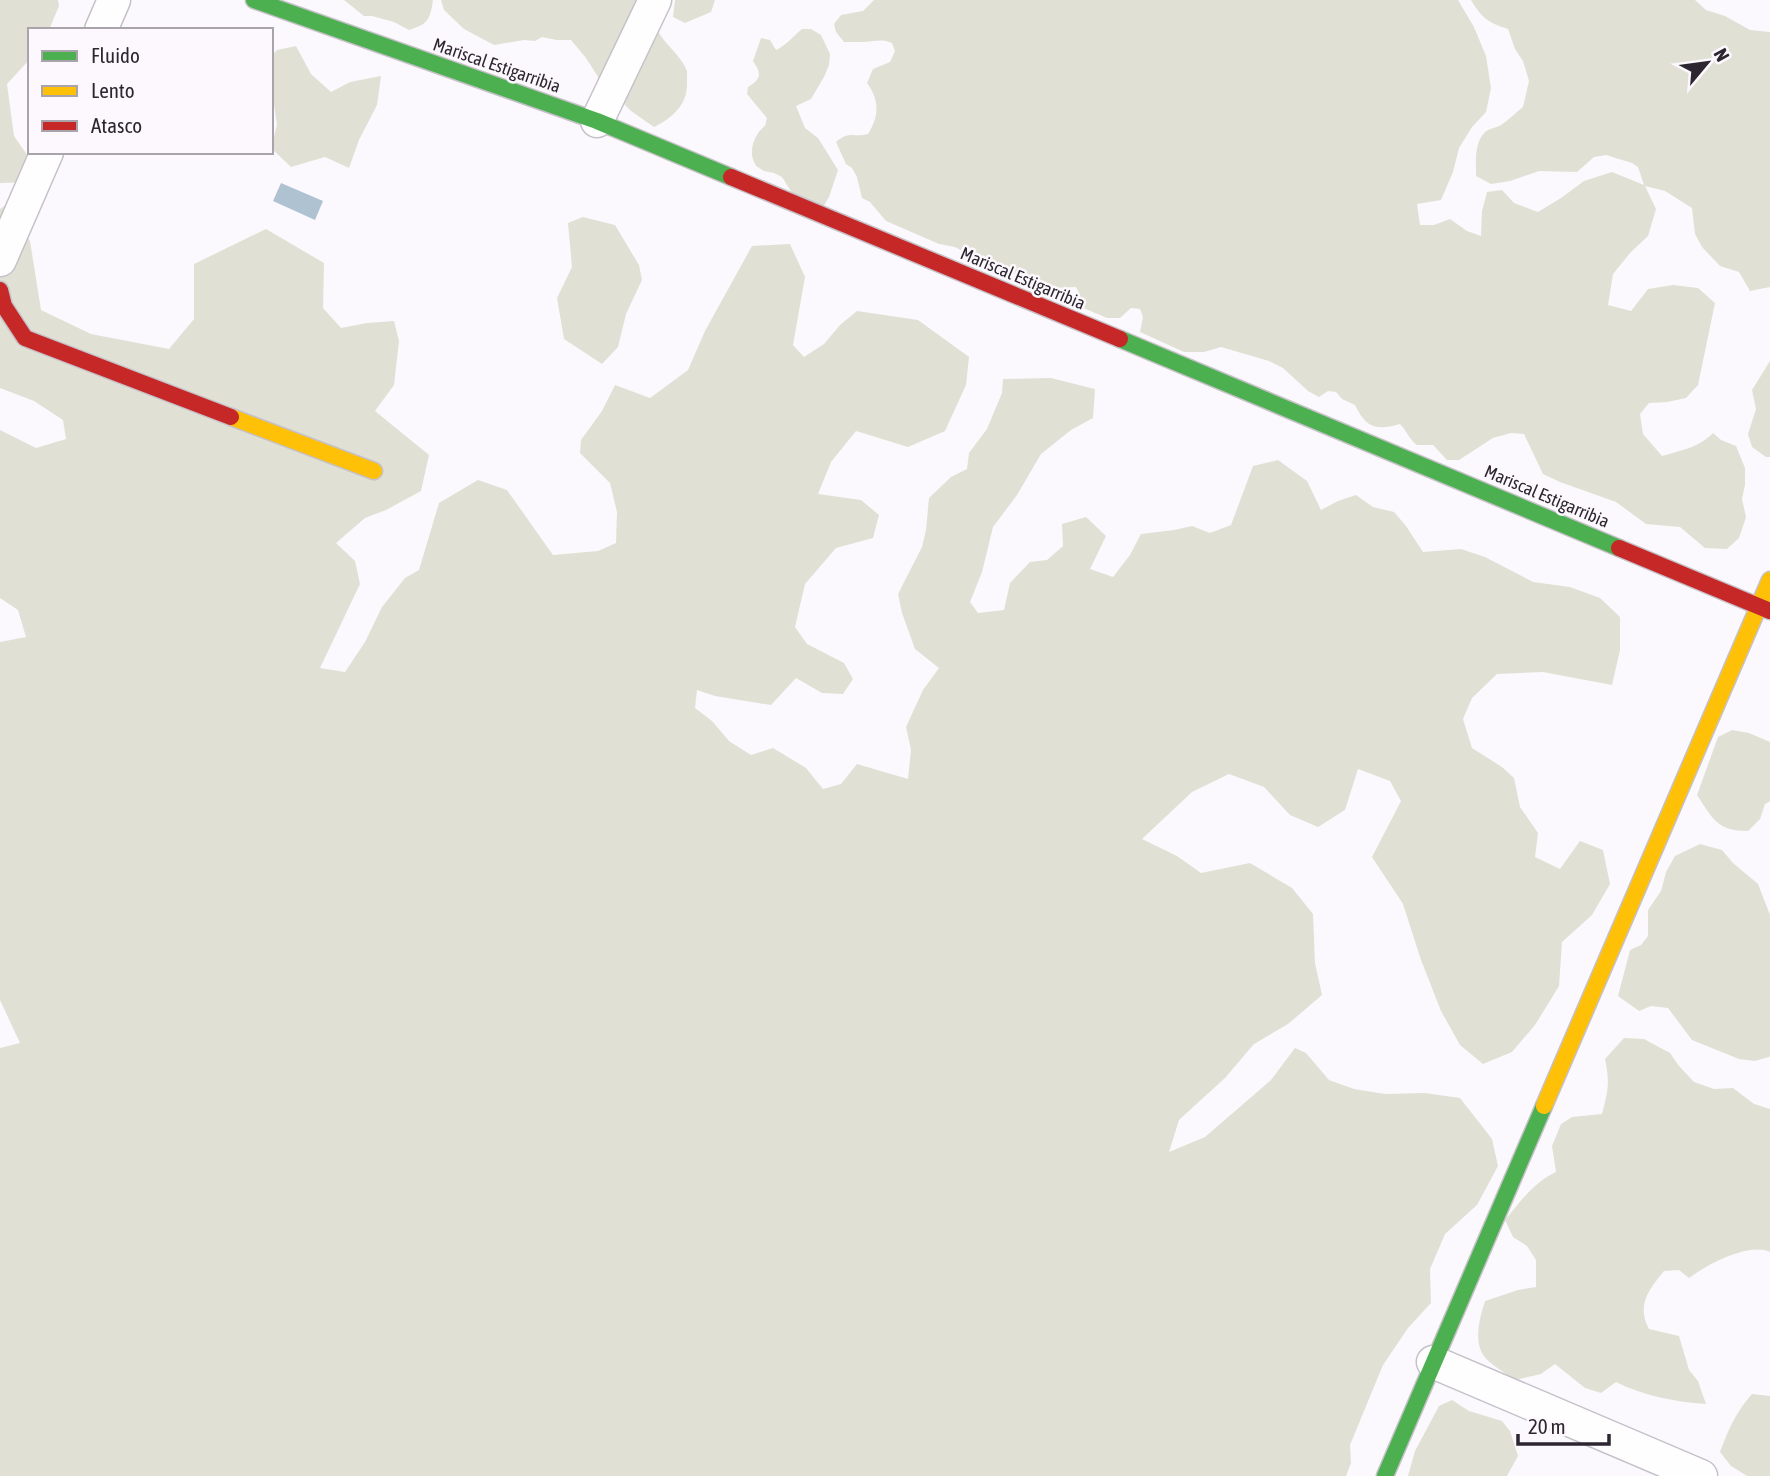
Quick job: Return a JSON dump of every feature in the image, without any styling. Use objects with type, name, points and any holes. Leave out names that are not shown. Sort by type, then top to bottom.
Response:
[{"type":"street","points":[[102,28],[114,0]]},
{"type":"street","name":"Mariscal Estigarribia","points":[[254,0],[597,121],[1764,608]]},
{"type":"street","points":[[597,121],[655,0]]},
{"type":"street","points":[[0,260],[46,154]]},
{"type":"street","points":[[0,290],[4,306],[25,338],[374,471]]},
{"type":"street","points":[[1385,1476],[1764,608],[1770,580]]},
{"type":"street","points":[[1433,1362],[1701,1476]]},
{"type":"shaded area","points":[[0,0],[58,0],[59,6],[50,28],[28,28],[28,61],[7,84],[14,136],[28,156],[33,182],[0,183]]},
{"type":"shaded area","points":[[344,0],[433,0],[427,20],[409,30],[394,22],[364,16]]},
{"type":"shaded area","points":[[441,0],[668,0],[658,31],[687,71],[685,97],[673,115],[654,127],[631,111],[600,80],[571,40],[542,37],[535,41],[494,45],[464,29],[444,10]]},
{"type":"shaded area","points":[[675,0],[715,0],[711,12],[685,23],[673,17]]},
{"type":"shaded area","points":[[874,0],[1458,0],[1474,27],[1486,56],[1491,88],[1486,112],[1472,127],[1459,148],[1453,172],[1441,200],[1417,204],[1420,225],[1434,225],[1450,219],[1467,231],[1481,236],[1482,211],[1487,192],[1502,190],[1514,203],[1538,212],[1584,181],[1612,172],[1644,185],[1638,167],[1606,155],[1594,157],[1577,172],[1539,171],[1491,184],[1476,176],[1476,153],[1481,136],[1504,123],[1523,107],[1529,81],[1508,29],[1486,19],[1471,0],[1695,0],[1706,10],[1725,16],[1750,30],[1770,32],[1770,287],[1750,291],[1739,272],[1720,266],[1702,247],[1695,234],[1692,208],[1665,191],[1645,186],[1656,209],[1648,236],[1613,274],[1608,305],[1631,311],[1648,289],[1673,285],[1698,288],[1715,303],[1698,385],[1686,398],[1649,403],[1640,414],[1643,434],[1662,456],[1696,445],[1713,433],[1721,440],[1736,446],[1745,468],[1742,499],[1746,517],[1739,538],[1727,549],[1705,548],[1680,527],[1646,524],[1616,502],[1543,474],[1524,434],[1511,433],[1493,438],[1459,460],[1447,460],[1433,445],[1417,445],[1400,424],[1373,426],[1363,419],[1355,405],[1342,399],[1336,392],[1328,391],[1319,397],[1308,391],[1283,368],[1269,361],[1221,347],[1204,352],[1184,352],[1140,332],[1143,317],[1140,309],[1131,308],[1120,318],[1107,318],[1081,307],[1076,287],[1054,288],[1048,291],[1019,279],[1014,273],[995,269],[955,247],[939,244],[886,221],[870,202],[862,198],[857,177],[846,164],[836,142],[848,135],[868,134],[874,121],[876,102],[867,83],[873,69],[890,62],[895,51],[892,43],[884,41],[844,42],[836,32],[834,24],[841,15],[863,11]]},
{"type":"shaded area","points":[[802,29],[811,29],[821,35],[830,54],[824,77],[811,99],[796,106],[805,128],[818,138],[838,170],[823,207],[792,193],[782,177],[756,166],[752,156],[755,138],[765,126],[767,118],[747,94],[748,87],[759,76],[753,61],[761,38],[770,40],[776,50]]},
{"type":"shaded area","points":[[296,46],[311,74],[331,92],[350,82],[381,76],[377,105],[359,140],[349,168],[325,157],[291,167],[273,150],[277,125],[273,102],[273,54],[277,50]]},
{"type":"shaded area","points":[[6,205],[30,241],[41,310],[91,334],[169,349],[194,319],[194,264],[266,229],[324,263],[323,308],[341,328],[394,321],[399,341],[394,385],[375,411],[429,455],[421,491],[365,518],[336,543],[355,561],[360,584],[320,668],[345,672],[365,642],[382,607],[405,578],[419,570],[439,503],[478,480],[507,490],[553,555],[598,551],[616,543],[617,512],[610,483],[580,453],[581,440],[602,411],[615,385],[650,398],[688,370],[705,331],[752,246],[790,244],[805,277],[793,345],[804,357],[824,344],[840,325],[857,311],[918,320],[969,357],[966,385],[945,431],[908,447],[856,431],[831,462],[818,494],[861,500],[879,515],[873,538],[836,548],[805,584],[795,627],[807,644],[844,663],[853,679],[843,694],[822,693],[796,678],[771,705],[715,696],[697,690],[695,708],[712,721],[729,741],[751,755],[773,748],[806,768],[823,789],[841,784],[857,764],[908,779],[911,750],[906,727],[923,690],[939,668],[915,649],[898,594],[922,547],[929,498],[951,477],[967,469],[969,453],[987,429],[1002,393],[1003,379],[1051,378],[1095,389],[1093,418],[1071,430],[1041,454],[1017,495],[993,527],[982,572],[970,602],[978,613],[1004,610],[1010,583],[1030,562],[1047,560],[1063,546],[1062,524],[1086,517],[1106,536],[1090,569],[1113,577],[1130,555],[1141,534],[1192,526],[1210,533],[1231,525],[1253,466],[1278,460],[1307,481],[1321,510],[1356,495],[1373,507],[1394,512],[1423,552],[1461,549],[1485,557],[1533,582],[1570,587],[1600,598],[1620,617],[1620,650],[1612,685],[1543,672],[1497,674],[1472,698],[1463,719],[1472,748],[1514,778],[1520,807],[1538,833],[1535,857],[1560,869],[1580,841],[1603,850],[1610,884],[1592,915],[1562,942],[1559,986],[1535,1025],[1512,1052],[1483,1064],[1460,1045],[1441,1011],[1403,904],[1372,857],[1401,801],[1390,781],[1358,769],[1345,810],[1318,827],[1290,815],[1264,787],[1229,774],[1192,792],[1142,839],[1177,856],[1201,873],[1250,863],[1292,888],[1313,914],[1315,963],[1322,995],[1288,1024],[1254,1044],[1225,1078],[1179,1120],[1169,1152],[1205,1137],[1271,1080],[1295,1048],[1306,1053],[1329,1080],[1354,1089],[1385,1094],[1425,1093],[1460,1098],[1492,1139],[1498,1166],[1477,1205],[1445,1234],[1430,1269],[1431,1303],[1408,1328],[1383,1365],[1350,1445],[1351,1463],[1346,1476],[0,1476],[0,1048],[20,1043],[0,1000],[0,642],[26,637],[18,610],[0,598],[0,430],[36,448],[66,439],[63,420],[34,401],[0,388],[0,209]]},
{"type":"shaded area","points":[[583,217],[615,225],[639,265],[642,280],[626,314],[618,347],[602,364],[564,339],[557,298],[572,267],[568,223]]},
{"type":"shaded area","points":[[1770,361],[1770,457],[1766,457],[1752,447],[1748,434],[1756,409],[1752,390]]},
{"type":"shaded area","points":[[1732,730],[1749,733],[1770,742],[1770,801],[1765,804],[1760,819],[1748,831],[1722,826],[1707,811],[1697,795],[1718,737]]},
{"type":"shaded area","points":[[1700,844],[1722,850],[1758,884],[1770,915],[1769,1057],[1755,1061],[1739,1059],[1692,1040],[1668,1008],[1651,1006],[1639,1011],[1618,996],[1630,950],[1641,945],[1648,936],[1648,910],[1661,891],[1666,872],[1675,856]]},
{"type":"shaded area","points":[[1624,1038],[1644,1039],[1670,1053],[1694,1082],[1714,1089],[1733,1088],[1754,1104],[1770,1109],[1770,1252],[1739,1252],[1717,1261],[1689,1278],[1679,1270],[1664,1271],[1649,1291],[1644,1305],[1649,1329],[1679,1336],[1689,1370],[1698,1381],[1706,1404],[1660,1398],[1616,1382],[1601,1393],[1585,1388],[1555,1364],[1541,1374],[1515,1380],[1486,1359],[1479,1343],[1478,1329],[1485,1301],[1536,1287],[1536,1260],[1527,1246],[1513,1237],[1505,1220],[1534,1187],[1556,1172],[1552,1146],[1561,1124],[1572,1117],[1602,1114],[1608,1087],[1605,1059]]},
{"type":"shaded area","points":[[1752,1394],[1770,1396],[1770,1476],[1747,1476],[1731,1466],[1720,1452],[1733,1422]]},
{"type":"shaded area","points":[[1452,1400],[1469,1411],[1502,1421],[1510,1431],[1518,1456],[1507,1476],[1408,1476],[1415,1451],[1439,1406]]},
{"type":"water","points":[[281,183],[323,201],[315,220],[273,201]]},
{"type":"traffic: fast","points":[[254,0],[597,121],[731,177]]},
{"type":"traffic: fast","points":[[1120,339],[1619,548]]},
{"type":"traffic: fast","points":[[1385,1476],[1544,1106]]},
{"type":"traffic: slow","points":[[231,417],[374,471]]},
{"type":"traffic: slow","points":[[1544,1106],[1770,580]]},
{"type":"traffic: jam","points":[[731,177],[1120,339]]},
{"type":"traffic: jam","points":[[0,290],[4,306],[25,338],[231,417]]},
{"type":"traffic: jam","points":[[1619,548],[1770,611]]}]
